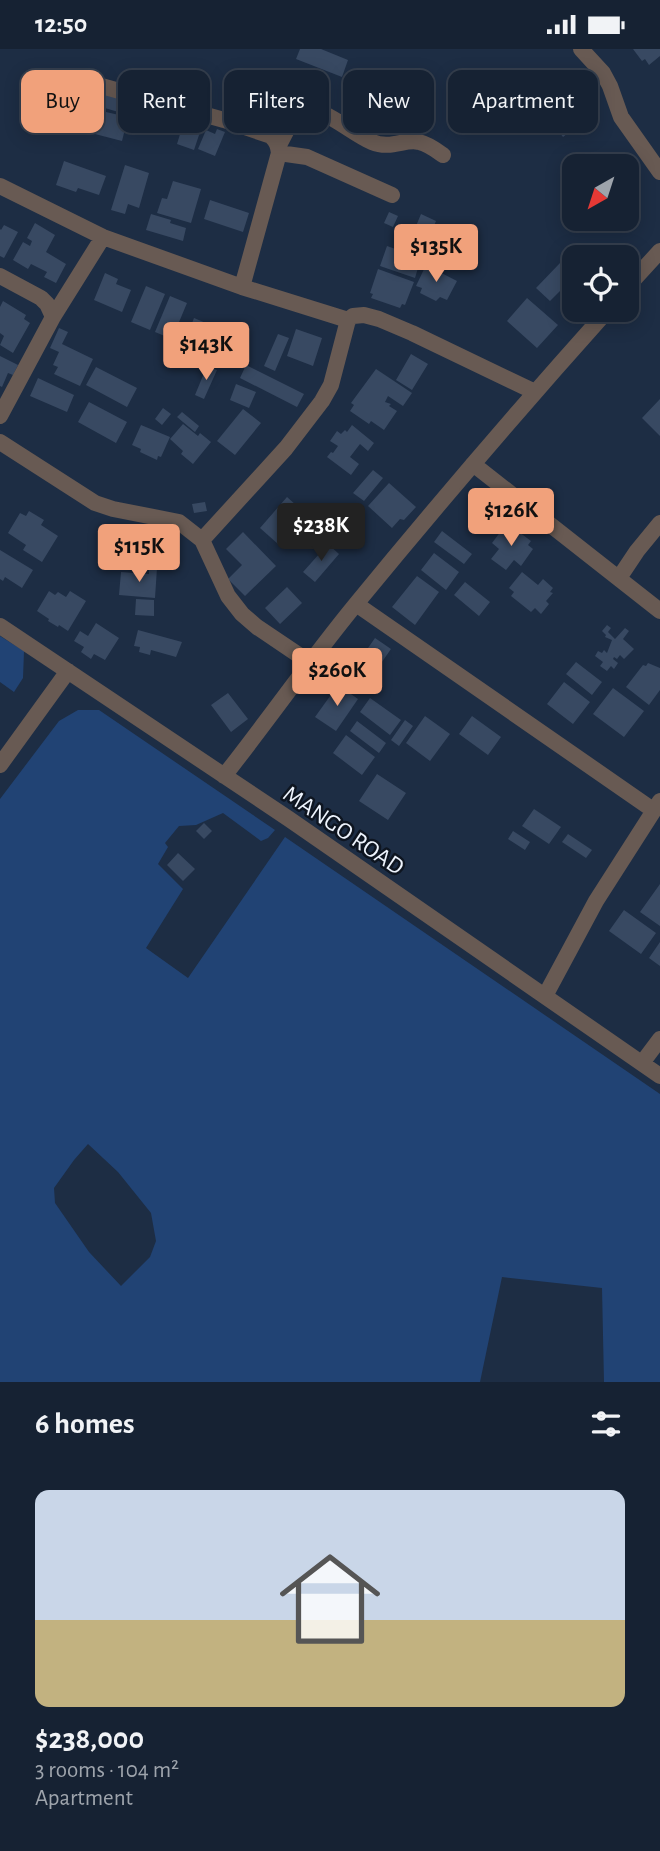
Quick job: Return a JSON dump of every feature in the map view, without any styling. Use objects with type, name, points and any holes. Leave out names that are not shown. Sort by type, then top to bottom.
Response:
[{"type":"street","points":[[582,49],[603,73],[621,117],[660,173]]},
{"type":"street","points":[[104,87],[271,136],[279,150],[307,157],[392,195]]},
{"type":"street","points":[[242,287],[279,150],[299,110],[311,109],[323,113],[373,143],[384,145],[417,141],[443,155]]},
{"type":"street","points":[[0,186],[103,237],[242,287],[348,320]]},
{"type":"street","points":[[0,415],[53,317],[103,237]]},
{"type":"street","points":[[639,275],[658,257]]},
{"type":"street","points":[[0,277],[41,298],[53,317]]},
{"type":"street","points":[[202,540],[286,448],[322,401],[331,385],[348,320],[353,316],[364,315],[379,319],[535,392]]},
{"type":"street","points":[[224,776],[356,604],[473,464],[597,322]]},
{"type":"street","points":[[0,442],[94,503],[179,522],[202,540],[228,596],[242,614],[309,662]]},
{"type":"street","points":[[473,464],[660,611]]},
{"type":"street","points":[[619,577],[660,523]]},
{"type":"street","points":[[356,604],[657,806],[596,901],[545,996]]},
{"type":"street","name":"MANGO ROAD","points":[[0,626],[289,819],[660,1076]]},
{"type":"street","points":[[0,765],[68,671]]},
{"type":"street","points":[[642,1063],[660,1039]]},
{"type":"shaded area","points":[[0,636],[24,651],[23,678],[14,692],[0,682]]},
{"type":"shaded area","points":[[78,710],[99,710],[275,830],[261,841],[223,813],[196,825],[179,826],[165,843],[168,847],[158,864],[183,889],[146,948],[188,978],[285,837],[660,1094],[660,1382],[604,1382],[602,1288],[502,1277],[480,1382],[0,1382],[0,799],[59,721]],"holes":[[[88,1144],[118,1172],[151,1213],[156,1241],[150,1257],[121,1286],[89,1252],[55,1203],[54,1188]]]},
{"type":"building","points":[[300,49],[321,49],[348,60],[342,77],[296,59]]},
{"type":"building","points":[[633,49],[660,49],[660,56],[649,65],[645,59],[642,61]]},
{"type":"building","points":[[104,90],[118,95],[118,112],[104,108]]},
{"type":"building","points":[[106,112],[118,115],[118,133],[124,133],[122,141],[91,133],[104,133],[104,115]]},
{"type":"building","points":[[217,129],[225,133],[215,156],[198,149],[205,133],[215,134]]},
{"type":"building","points":[[180,133],[200,133],[194,150],[177,144]]},
{"type":"building","points":[[64,161],[106,176],[99,195],[78,188],[76,192],[56,185]]},
{"type":"building","points":[[125,165],[149,173],[139,208],[128,204],[125,214],[111,210]]},
{"type":"building","points":[[173,181],[201,189],[191,223],[157,213],[162,198],[167,199]]},
{"type":"building","points":[[210,200],[249,213],[243,232],[204,219]]},
{"type":"building","points":[[389,212],[398,216],[393,227],[384,223]]},
{"type":"building","points":[[151,214],[186,228],[183,241],[146,230]]},
{"type":"building","points":[[421,214],[436,221],[422,256],[406,250]]},
{"type":"building","points":[[35,223],[55,235],[46,252],[66,264],[56,283],[44,277],[47,272],[31,264],[28,269],[13,260],[23,242],[30,246],[32,241],[27,238]]},
{"type":"building","points":[[4,225],[18,232],[4,258],[0,256],[0,229]]},
{"type":"building","points":[[430,241],[442,246],[436,261],[424,257]]},
{"type":"building","points":[[387,246],[421,258],[415,278],[380,266]]},
{"type":"building","points":[[560,263],[562,265],[562,289],[550,301],[536,288]]},
{"type":"building","points":[[426,265],[457,281],[447,300],[440,297],[436,301],[420,293],[422,288],[416,286]]},
{"type":"building","points":[[378,269],[414,282],[405,305],[402,304],[400,308],[371,298],[373,294],[370,293]]},
{"type":"building","points":[[105,273],[118,279],[116,284],[131,290],[122,312],[94,300]]},
{"type":"building","points":[[146,286],[165,294],[150,330],[131,322]]},
{"type":"building","points":[[170,296],[187,303],[172,339],[155,332]]},
{"type":"building","points":[[527,298],[558,325],[537,348],[507,321]]},
{"type":"building","points":[[3,301],[26,315],[24,319],[30,323],[13,353],[0,345],[4,336],[0,333],[0,307]]},
{"type":"building","points":[[194,318],[232,334],[224,352],[215,348],[211,356],[191,348],[195,339],[187,336]]},
{"type":"building","points":[[59,328],[68,332],[62,344],[93,359],[80,386],[54,374],[58,367],[53,365],[59,352],[50,348]]},
{"type":"building","points":[[296,329],[322,338],[313,366],[287,356]]},
{"type":"building","points":[[278,334],[289,338],[275,371],[264,366]]},
{"type":"building","points":[[411,354],[428,364],[412,390],[396,380]]},
{"type":"building","points":[[0,356],[18,365],[13,375],[8,373],[2,387],[0,386]]},
{"type":"building","points":[[246,365],[304,394],[297,407],[240,378]]},
{"type":"building","points":[[207,366],[217,370],[204,399],[195,395]]},
{"type":"building","points":[[96,367],[137,388],[127,407],[86,385]]},
{"type":"building","points":[[376,369],[412,393],[403,406],[388,396],[385,402],[397,411],[384,430],[350,411],[354,405],[351,403]]},
{"type":"building","points":[[38,378],[74,395],[67,412],[30,396]]},
{"type":"building","points":[[236,384],[256,392],[249,408],[230,400]]},
{"type":"building","points":[[660,399],[660,436],[642,418]]},
{"type":"building","points":[[89,402],[127,422],[116,443],[78,422]]},
{"type":"building","points":[[163,408],[171,414],[162,425],[155,419]]},
{"type":"building","points":[[243,409],[261,423],[235,455],[217,441]]},
{"type":"building","points":[[182,412],[199,426],[195,432],[177,417]]},
{"type":"building","points":[[183,424],[211,442],[193,464],[170,439]]},
{"type":"building","points":[[141,425],[170,437],[157,460],[132,445]]},
{"type":"building","points":[[352,425],[374,443],[368,451],[360,444],[350,457],[359,464],[351,475],[327,457],[338,446],[330,441],[337,431],[341,434],[345,430],[347,432]]},
{"type":"building","points":[[373,470],[383,478],[364,501],[353,493]]},
{"type":"building","points":[[389,483],[416,507],[392,528],[368,506]]},
{"type":"building","points":[[287,497],[305,513],[278,544],[260,528]]},
{"type":"building","points":[[205,502],[207,511],[194,513],[192,504]]},
{"type":"building","points":[[29,511],[44,520],[41,525],[58,536],[42,562],[23,550],[26,545],[8,533],[20,513],[26,516]]},
{"type":"building","points":[[504,527],[512,533],[515,529],[531,541],[528,545],[533,549],[521,566],[514,560],[506,570],[491,559],[499,549],[492,543]]},
{"type":"building","points":[[442,531],[472,554],[464,564],[434,542]]},
{"type":"building","points":[[243,532],[276,566],[245,596],[228,579],[242,565],[226,549]]},
{"type":"building","points":[[328,544],[339,554],[315,582],[303,572]]},
{"type":"building","points":[[0,550],[33,570],[22,588],[5,577],[3,581],[0,579]]},
{"type":"building","points":[[434,553],[459,572],[446,590],[421,570]]},
{"type":"building","points":[[149,567],[157,568],[155,598],[119,595],[121,572],[149,574]]},
{"type":"building","points":[[522,572],[538,585],[543,579],[553,588],[550,592],[553,593],[546,601],[549,604],[541,614],[535,608],[531,612],[511,596],[514,592],[509,588]]},
{"type":"building","points":[[417,576],[439,592],[415,625],[392,607]]},
{"type":"building","points":[[465,582],[490,602],[479,616],[454,595]]},
{"type":"building","points":[[287,587],[302,603],[280,624],[265,608]]},
{"type":"building","points":[[49,591],[66,597],[70,591],[86,601],[68,631],[48,621],[49,619],[37,611]]},
{"type":"building","points":[[136,599],[154,600],[154,616],[135,615]]},
{"type":"building","points":[[96,623],[119,638],[105,660],[94,654],[91,659],[81,652],[84,647],[74,641],[80,631],[88,636]]},
{"type":"building","points":[[607,625],[611,628],[608,632],[615,639],[625,628],[629,631],[623,639],[634,649],[624,659],[620,655],[617,659],[614,657],[618,663],[614,669],[611,666],[607,671],[600,666],[603,662],[595,656],[598,651],[602,653],[604,650],[607,653],[612,640],[605,637],[602,631]]},
{"type":"building","points":[[138,630],[182,642],[176,657],[151,650],[150,655],[139,652],[140,647],[134,646]]},
{"type":"building","points":[[375,638],[391,649],[363,689],[347,678]]},
{"type":"building","points":[[576,662],[602,682],[592,695],[566,674]]},
{"type":"building","points":[[648,663],[660,668],[660,690],[649,705],[626,687],[643,665]]},
{"type":"building","points":[[564,682],[590,702],[573,724],[547,704]]},
{"type":"building","points":[[338,685],[358,699],[336,731],[315,717]]},
{"type":"building","points":[[613,688],[644,711],[624,737],[593,714]]},
{"type":"building","points":[[228,693],[248,719],[231,732],[211,705]]},
{"type":"building","points":[[370,698],[401,720],[390,735],[360,712]]},
{"type":"building","points":[[425,716],[450,734],[430,761],[406,743]]},
{"type":"building","points":[[472,716],[501,737],[488,755],[459,734]]},
{"type":"building","points":[[405,720],[413,726],[399,746],[391,740]]},
{"type":"building","points":[[357,721],[386,743],[379,753],[350,731]]},
{"type":"building","points":[[346,735],[375,757],[362,775],[333,753]]},
{"type":"building","points":[[377,774],[406,793],[388,820],[359,801]]},
{"type":"building","points":[[534,809],[561,827],[549,844],[522,826]]},
{"type":"building","points":[[204,823],[212,831],[204,839],[196,831]]},
{"type":"building","points":[[513,831],[530,842],[525,850],[508,839]]},
{"type":"building","points":[[568,834],[592,850],[586,858],[562,842]]},
{"type":"building","points":[[178,853],[195,869],[183,881],[167,865]]},
{"type":"building","points":[[660,884],[660,926],[640,912]]},
{"type":"building","points":[[624,910],[656,933],[641,954],[609,931]]},
{"type":"building","points":[[660,942],[660,966],[649,958]]}]
